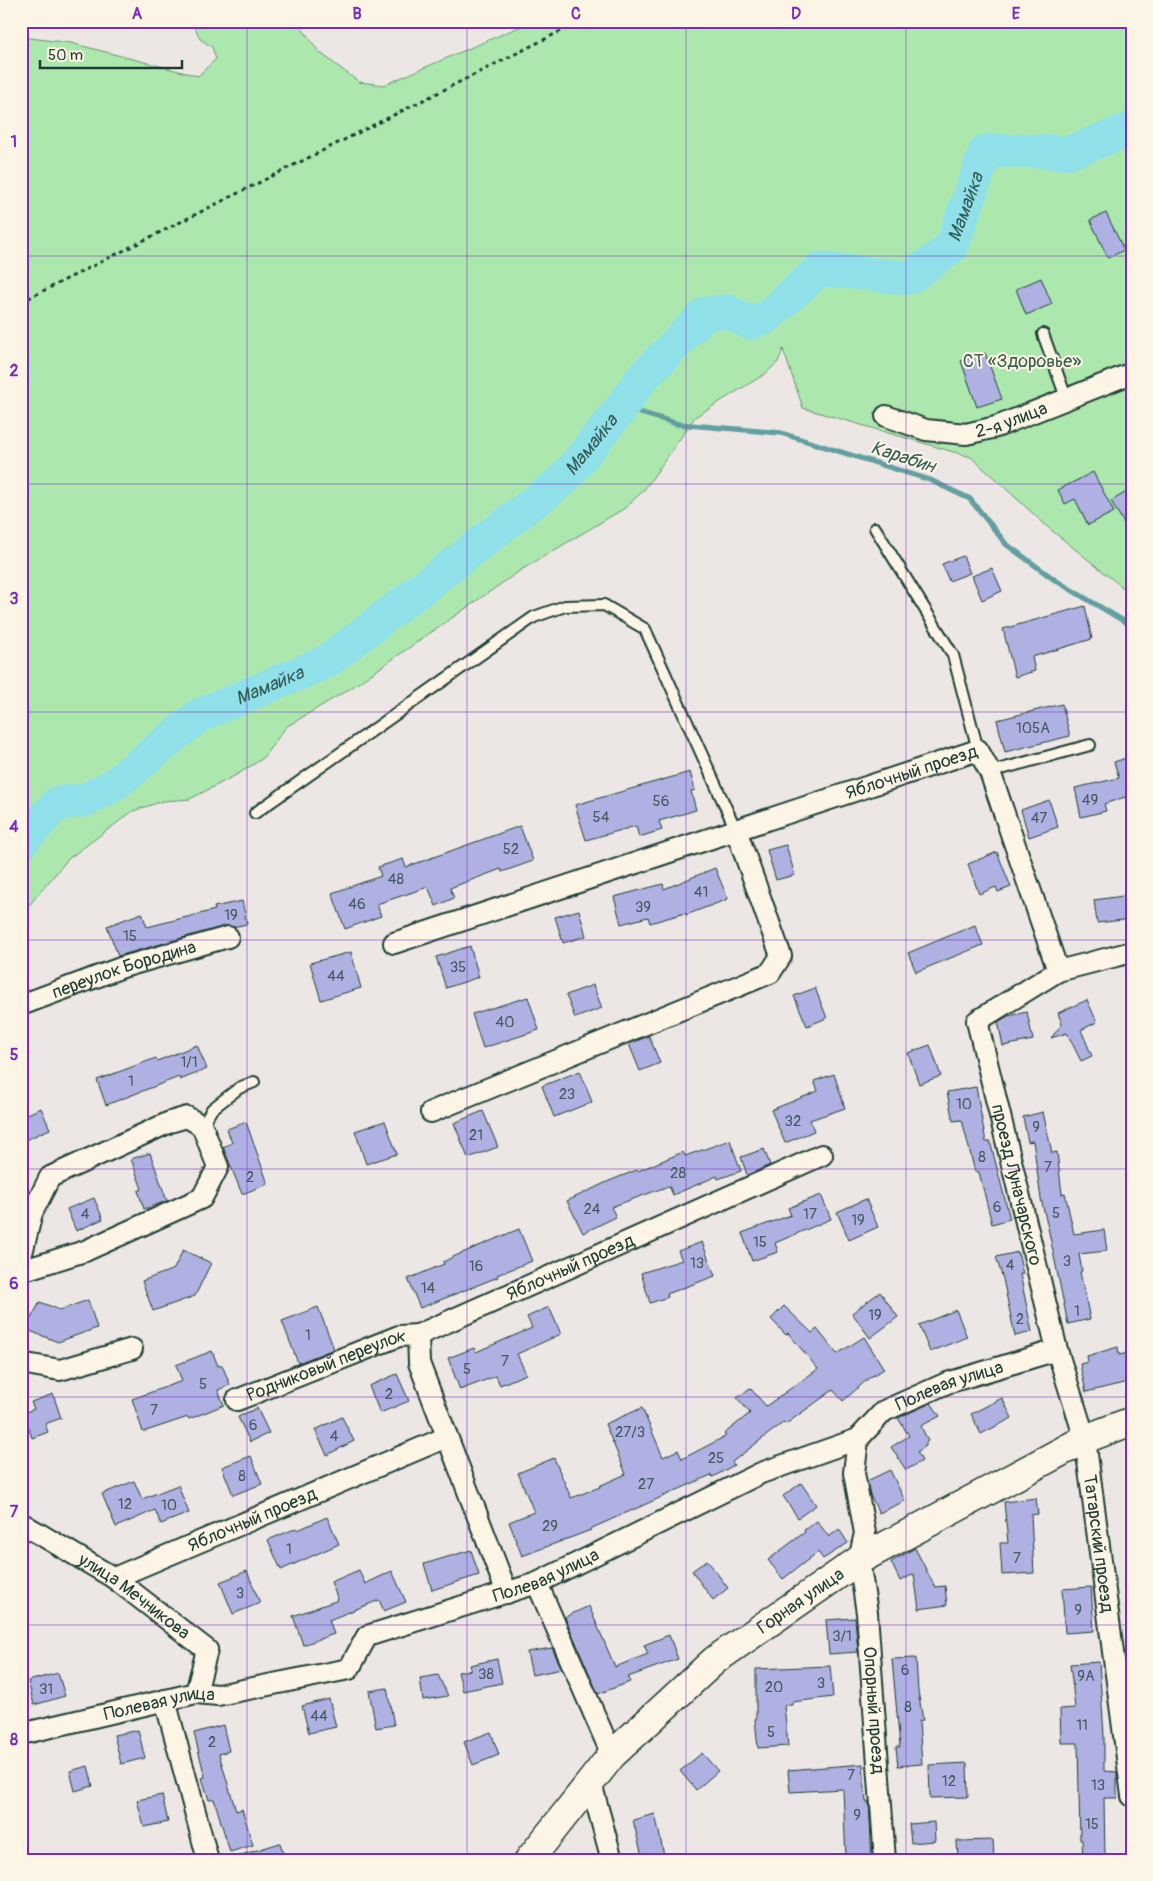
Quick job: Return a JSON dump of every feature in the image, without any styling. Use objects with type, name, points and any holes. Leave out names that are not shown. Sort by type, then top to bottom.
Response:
[{"type":"street","name":"2-я улица","points":[[886,416],[926,430],[966,434],[996,427],[1132,373]]},
{"type":"street","name":"Яблочный проезд","points":[[394,943],[978,750],[990,772],[1058,971]]},
{"type":"street","points":[[431,1112],[770,973],[781,956],[736,830]]},
{"type":"street","name":"переулок Бородина","points":[[21,1005],[123,967],[228,937]]},
{"type":"street","points":[[1058,971],[1132,952]]},
{"type":"street","name":"проезд Луначарского","points":[[1058,971],[977,1021],[1057,1350],[1085,1439]]},
{"type":"street","points":[[187,1117],[202,1126],[218,1167],[202,1198],[85,1251],[22,1265],[32,1213],[50,1177],[170,1122],[187,1117]]},
{"type":"street","name":"Яблочный проезд","points":[[418,1335],[822,1155]]},
{"type":"street","points":[[418,1335],[419,1363],[507,1593]]},
{"type":"street","name":"Родниковый переулок","points":[[237,1400],[399,1336],[418,1335]]},
{"type":"street","points":[[21,1363],[60,1370],[132,1349]]},
{"type":"street","name":"Полевая улица","points":[[21,1734],[196,1693],[218,1695],[349,1670],[366,1636],[537,1583],[761,1473],[858,1438],[884,1411],[947,1383],[1057,1350]]},
{"type":"street","name":"Горная улица","points":[[529,1860],[612,1755],[715,1660],[859,1560],[1085,1439],[1132,1421]]},
{"type":"street","name":"Яблочный проезд","points":[[114,1578],[447,1437]]},
{"type":"street","points":[[858,1438],[854,1473],[865,1533],[859,1560]]},
{"type":"street","name":"Татарский проезд","points":[[1085,1439],[1132,1796]]},
{"type":"street","name":"улица Мечникова","points":[[21,1523],[114,1578],[206,1650],[196,1693]]},
{"type":"street","name":"Опорный проезд","points":[[859,1560],[867,1613],[886,1860]]},
{"type":"street","points":[[537,1583],[612,1755]]},
{"type":"street","points":[[165,1700],[208,1860]]},
{"type":"street","points":[[591,1783],[612,1860]]},
{"type":"lane","points":[[1043,334],[1066,400]]},
{"type":"lane","points":[[875,528],[953,655],[978,750]]},
{"type":"lane","points":[[255,813],[534,617],[565,606],[604,605],[645,628],[736,830]]},
{"type":"lane","points":[[990,772],[1090,745]]},
{"type":"lane","points":[[202,1126],[212,1108],[239,1088],[254,1082]]},
{"type":"path","points":[[21,302],[581,21]]},
{"type":"green space","name":"СТ «Здоровье»","points":[[192,21],[297,21],[319,52],[359,82],[384,85],[533,21],[1132,21],[1132,595],[1050,529],[971,457],[803,408],[783,349],[778,362],[765,374],[695,417],[644,490],[625,508],[521,570],[351,688],[286,727],[262,759],[238,774],[190,799],[163,801],[133,811],[68,859],[21,915],[21,37],[71,43],[198,76],[216,59],[212,47],[200,39]]},
{"type":"building","points":[[1106,213],[1124,250],[1108,258],[1090,220]]},
{"type":"building","points":[[1041,278],[1052,304],[1026,315],[1016,289]]},
{"type":"building","points":[[985,353],[1002,399],[977,407],[961,361]]},
{"type":"building","points":[[1093,472],[1114,512],[1088,525],[1075,499],[1065,504],[1058,490]]},
{"type":"building","points":[[1132,489],[1132,537],[1111,501]]},
{"type":"building","points":[[963,556],[970,573],[949,581],[942,564]]},
{"type":"building","points":[[992,568],[1002,591],[982,600],[972,576]]},
{"type":"building","points":[[1085,606],[1092,639],[1032,657],[1035,671],[1015,677],[1003,629]]},
{"type":"building","points":[[1062,704],[1070,736],[1005,752],[997,720]]},
{"type":"building","points":[[1132,756],[1132,807],[1129,808],[1125,797],[1104,804],[1106,811],[1081,817],[1075,788],[1119,778],[1114,762]]},
{"type":"building","points":[[690,772],[695,790],[691,791],[696,810],[659,821],[662,830],[639,837],[636,826],[586,840],[575,805]]},
{"type":"building","points":[[1049,800],[1058,827],[1029,837],[1021,810]]},
{"type":"building","points":[[520,826],[533,861],[502,872],[501,869],[450,888],[454,898],[436,906],[428,887],[377,904],[381,916],[345,929],[332,893],[381,876],[378,867],[403,859],[406,867]]},
{"type":"building","points":[[786,845],[795,875],[776,880],[767,850]]},
{"type":"building","points":[[997,852],[1011,887],[998,892],[996,887],[979,894],[968,864]]},
{"type":"building","points":[[715,868],[728,899],[686,915],[685,913],[650,923],[648,917],[621,924],[614,897],[663,884],[664,889]]},
{"type":"building","points":[[1130,895],[1132,919],[1097,923],[1094,900]]},
{"type":"building","points":[[242,901],[247,924],[233,927],[225,926],[118,956],[107,926],[142,913],[147,927],[215,910],[214,907]]},
{"type":"building","points":[[579,910],[586,936],[563,943],[555,917]]},
{"type":"building","points":[[975,925],[983,945],[916,972],[908,953]]},
{"type":"building","points":[[470,946],[479,977],[446,988],[436,957]]},
{"type":"building","points":[[351,952],[361,988],[321,1000],[310,963]]},
{"type":"building","points":[[593,985],[602,1008],[575,1018],[566,995]]},
{"type":"building","points":[[815,988],[827,1018],[807,1026],[794,996]]},
{"type":"building","points":[[528,997],[539,1030],[483,1048],[472,1014]]},
{"type":"building","points":[[1087,1000],[1097,1022],[1081,1030],[1092,1056],[1081,1061],[1067,1033],[1051,1038],[1062,1024],[1058,1013]]},
{"type":"building","points":[[1027,1012],[1033,1040],[1003,1046],[998,1022],[1008,1016]]},
{"type":"building","points":[[649,1036],[660,1063],[640,1071],[629,1044]]},
{"type":"building","points":[[197,1045],[207,1069],[180,1080],[179,1077],[106,1105],[97,1080],[156,1058],[157,1061]]},
{"type":"building","points":[[930,1045],[941,1076],[919,1084],[908,1053]]},
{"type":"building","points":[[580,1071],[592,1102],[554,1117],[542,1086]]},
{"type":"building","points":[[834,1074],[845,1108],[810,1120],[814,1131],[785,1143],[771,1110],[818,1091],[814,1081]]},
{"type":"building","points":[[976,1087],[986,1142],[990,1141],[1010,1219],[992,1224],[979,1172],[975,1172],[962,1120],[953,1121],[947,1092]]},
{"type":"building","points":[[41,1108],[50,1129],[21,1142],[21,1117]]},
{"type":"building","points":[[483,1111],[498,1147],[468,1158],[454,1123]]},
{"type":"building","points":[[1043,1112],[1052,1153],[1057,1152],[1062,1194],[1065,1193],[1074,1234],[1104,1230],[1107,1251],[1079,1254],[1082,1271],[1080,1272],[1090,1319],[1068,1324],[1041,1199],[1033,1141],[1028,1142],[1023,1117]]},
{"type":"building","points":[[385,1121],[397,1154],[366,1164],[355,1131]]},
{"type":"building","points":[[246,1122],[268,1184],[242,1194],[223,1147],[232,1143],[227,1129]]},
{"type":"building","points":[[730,1140],[741,1171],[718,1179],[717,1176],[673,1195],[669,1186],[611,1207],[616,1217],[583,1233],[567,1201],[609,1181],[683,1152],[685,1156]]},
{"type":"building","points":[[764,1149],[770,1165],[747,1175],[741,1157]]},
{"type":"building","points":[[150,1153],[167,1201],[144,1209],[138,1191],[142,1189],[131,1159]]},
{"type":"building","points":[[821,1195],[831,1219],[775,1243],[778,1252],[752,1261],[742,1233],[791,1215],[788,1208]]},
{"type":"building","points":[[94,1198],[103,1219],[76,1231],[67,1209]]},
{"type":"building","points":[[866,1199],[878,1227],[849,1240],[837,1212]]},
{"type":"building","points":[[519,1229],[532,1261],[497,1275],[498,1277],[420,1308],[408,1279],[444,1264],[443,1262],[455,1256]]},
{"type":"building","points":[[702,1242],[715,1276],[667,1294],[668,1297],[650,1303],[641,1273],[682,1260],[678,1251]]},
{"type":"building","points":[[183,1250],[211,1263],[195,1296],[153,1311],[142,1281],[174,1269]]},
{"type":"building","points":[[1018,1252],[1023,1274],[1020,1274],[1032,1332],[1015,1336],[1003,1279],[996,1257]]},
{"type":"building","points":[[880,1292],[898,1317],[870,1338],[852,1313]]},
{"type":"building","points":[[88,1300],[97,1328],[58,1342],[25,1329],[40,1302],[60,1310]]},
{"type":"building","points":[[784,1306],[812,1333],[817,1329],[837,1354],[864,1337],[884,1369],[869,1378],[843,1401],[833,1390],[786,1424],[784,1422],[732,1462],[734,1465],[713,1477],[711,1475],[591,1530],[522,1556],[509,1522],[534,1512],[518,1473],[554,1458],[571,1498],[600,1487],[626,1474],[605,1424],[642,1408],[663,1457],[678,1450],[682,1459],[726,1436],[724,1434],[750,1413],[737,1398],[750,1388],[766,1406],[818,1369],[788,1333],[786,1335],[771,1319]]},
{"type":"building","points":[[318,1307],[334,1349],[298,1363],[282,1321]]},
{"type":"building","points":[[549,1307],[561,1334],[517,1354],[526,1374],[500,1385],[496,1376],[460,1390],[448,1358],[474,1348],[476,1352],[532,1328],[527,1317]]},
{"type":"building","points":[[956,1310],[967,1337],[930,1352],[919,1325]]},
{"type":"building","points":[[1118,1347],[1119,1355],[1128,1353],[1132,1370],[1132,1381],[1086,1392],[1080,1364],[1088,1362],[1087,1356]]},
{"type":"building","points":[[212,1351],[218,1366],[222,1365],[230,1385],[218,1390],[224,1405],[189,1419],[188,1417],[143,1432],[132,1399],[182,1381],[176,1365]]},
{"type":"building","points":[[397,1374],[409,1401],[380,1413],[369,1386]]},
{"type":"building","points":[[53,1394],[61,1418],[45,1424],[48,1432],[32,1438],[23,1413],[34,1409],[31,1402]]},
{"type":"building","points":[[1002,1398],[1012,1418],[981,1434],[971,1414]]},
{"type":"building","points":[[931,1403],[940,1416],[921,1426],[928,1441],[926,1446],[917,1452],[922,1461],[906,1470],[891,1447],[909,1436],[898,1418]]},
{"type":"building","points":[[257,1408],[269,1433],[250,1442],[238,1417]]},
{"type":"building","points":[[342,1417],[354,1441],[327,1455],[315,1430]]},
{"type":"building","points":[[251,1456],[262,1484],[233,1495],[222,1467]]},
{"type":"building","points":[[890,1470],[905,1501],[879,1513],[870,1495],[867,1481]]},
{"type":"building","points":[[134,1481],[142,1499],[178,1485],[189,1513],[161,1524],[155,1510],[116,1527],[102,1494]]},
{"type":"building","points":[[801,1483],[816,1505],[798,1518],[783,1496]]},
{"type":"building","points":[[1036,1498],[1038,1514],[1031,1515],[1034,1573],[1002,1575],[1000,1543],[1008,1543],[1004,1502]]},
{"type":"building","points":[[327,1517],[339,1544],[281,1570],[268,1540],[297,1528],[298,1530]]},
{"type":"building","points":[[817,1521],[829,1537],[839,1529],[848,1543],[823,1559],[818,1552],[783,1579],[768,1560]]},
{"type":"building","points":[[915,1548],[935,1587],[945,1586],[947,1605],[919,1609],[914,1574],[900,1581],[891,1562]]},
{"type":"building","points":[[471,1550],[479,1575],[432,1590],[424,1564]]},
{"type":"building","points":[[707,1560],[728,1588],[713,1600],[692,1571]]},
{"type":"building","points":[[359,1570],[365,1584],[392,1571],[406,1602],[384,1611],[379,1600],[329,1620],[334,1634],[303,1645],[293,1616],[338,1600],[331,1582]]},
{"type":"building","points":[[247,1571],[260,1603],[233,1614],[220,1582]]},
{"type":"building","points":[[1091,1587],[1094,1631],[1065,1633],[1062,1589]]},
{"type":"building","points":[[589,1606],[615,1667],[648,1654],[644,1645],[669,1635],[678,1659],[628,1677],[630,1682],[598,1694],[565,1617]]},
{"type":"building","points":[[855,1618],[858,1652],[829,1654],[826,1620]]},
{"type":"building","points":[[552,1648],[562,1669],[532,1675],[527,1652]]},
{"type":"building","points":[[916,1658],[918,1691],[923,1720],[919,1721],[922,1764],[898,1766],[896,1747],[900,1747],[892,1659]]},
{"type":"building","points":[[497,1659],[502,1683],[463,1691],[458,1672],[471,1670],[470,1665]]},
{"type":"building","points":[[1099,1662],[1104,1735],[1104,1771],[1117,1772],[1117,1798],[1104,1798],[1105,1860],[1083,1860],[1082,1840],[1080,1840],[1078,1743],[1061,1743],[1060,1709],[1075,1708],[1070,1664]]},
{"type":"building","points":[[830,1666],[833,1697],[792,1702],[792,1705],[784,1705],[788,1746],[758,1748],[755,1719],[756,1669]]},
{"type":"building","points":[[58,1673],[65,1696],[34,1705],[28,1681]]},
{"type":"building","points":[[438,1675],[448,1696],[423,1700],[420,1678]]},
{"type":"building","points":[[387,1688],[394,1725],[376,1728],[369,1691]]},
{"type":"building","points":[[329,1699],[336,1727],[309,1733],[302,1706]]},
{"type":"building","points":[[223,1725],[229,1751],[219,1754],[236,1811],[242,1809],[253,1845],[230,1852],[214,1799],[209,1800],[202,1778],[205,1777],[194,1733]]},
{"type":"building","points":[[138,1730],[145,1758],[121,1764],[114,1735]]},
{"type":"building","points":[[491,1732],[499,1755],[473,1765],[464,1742]]},
{"type":"building","points":[[702,1753],[718,1771],[696,1790],[680,1771]]},
{"type":"building","points":[[967,1763],[968,1797],[930,1798],[929,1765]]},
{"type":"building","points":[[863,1764],[866,1802],[869,1802],[872,1860],[846,1860],[843,1789],[790,1792],[788,1770]]},
{"type":"building","points":[[88,1766],[93,1786],[75,1791],[70,1771]]},
{"type":"building","points":[[162,1795],[168,1822],[144,1827],[137,1800]]},
{"type":"building","points":[[655,1814],[665,1860],[643,1860],[633,1820]]},
{"type":"building","points":[[934,1822],[935,1841],[911,1843],[909,1824]]},
{"type":"building","points":[[993,1840],[994,1859],[958,1860],[957,1841]]},
{"type":"building","points":[[280,1843],[285,1860],[239,1860],[238,1856]]},
{"type":"waterway","name":"Мамайка","points":[[21,842],[58,803],[86,800],[115,784],[200,715],[326,662],[564,479],[622,407],[641,379],[705,314],[726,311],[750,323],[767,317],[820,269],[909,278],[951,248],[986,151],[1067,153],[1132,129]]},
{"type":"waterway","name":"Карабин","points":[[622,407],[678,424],[781,433],[930,480],[970,499],[1006,544],[1055,580],[1132,626]]}]
